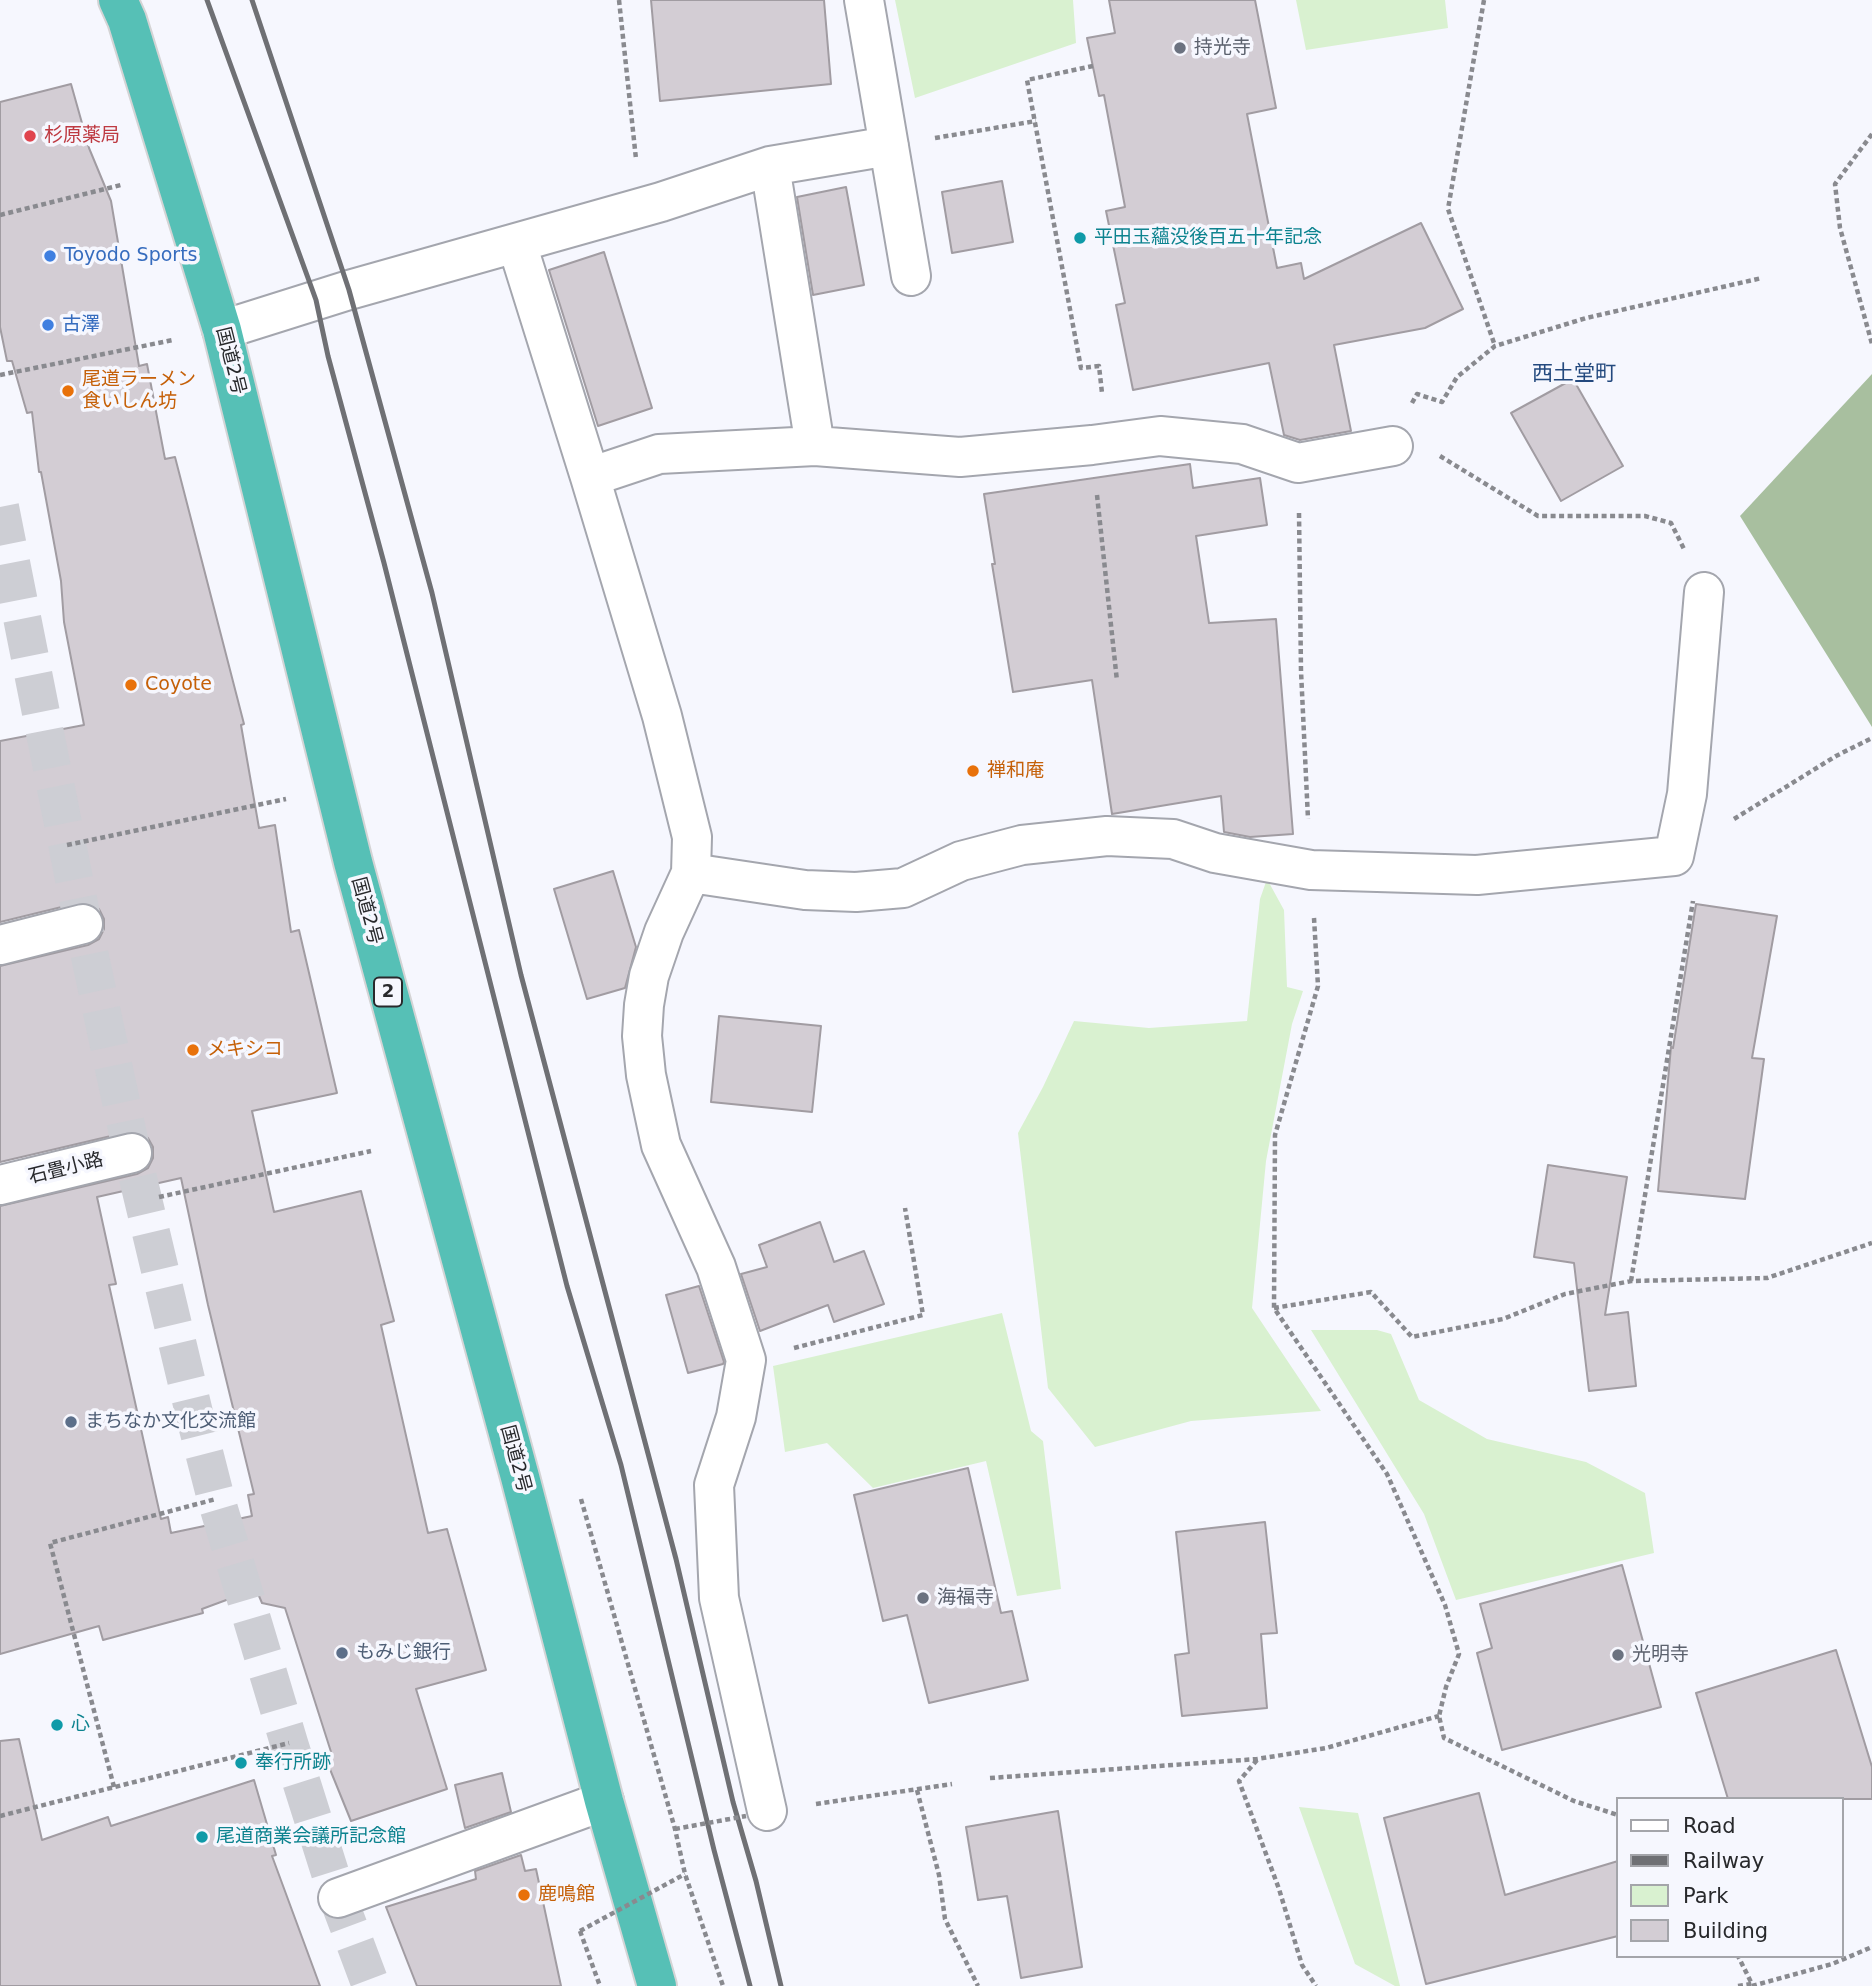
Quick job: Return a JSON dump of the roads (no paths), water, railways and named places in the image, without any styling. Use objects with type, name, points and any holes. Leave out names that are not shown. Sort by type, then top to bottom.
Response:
[{"type":"highway","name":"国道2号","points":[[118,0],[127,20],[222,330],[353,862],[516,1463],[604,1801],[657,1986]]},
{"type":"street","points":[[864,0],[911,276]]},
{"type":"street","points":[[222,330],[349,290],[640,208],[769,166],[889,146]]},
{"type":"street","points":[[769,166],[815,446]]},
{"type":"street","points":[[517,244],[662,716],[692,837],[691,873],[668,921],[649,976],[642,1036],[646,1075],[661,1145],[716,1267],[746,1360],[736,1417],[714,1485],[719,1598],[757,1813]]},
{"type":"street","points":[[590,477],[659,454],[815,446],[960,457],[1160,436],[1242,444],[1298,463],[1393,446]]},
{"type":"street","points":[[691,873],[805,890],[856,892],[903,888],[961,861],[1022,845],[1107,836],[1173,839],[1215,853],[1311,870],[1477,875],[1674,856],[1688,794],[1704,593]]},
{"type":"street","points":[[0,945],[83,924]]},
{"type":"street","name":"石畳小路","points":[[0,1185],[132,1153]]},
{"type":"street","points":[[338,1898],[604,1801]]},
{"type":"tunnel","points":[[0,507],[83,924],[132,1153],[195,1417],[216,1499],[289,1743],[338,1898],[371,1986]]},
{"type":"railway","points":[[207,0],[316,300],[328,356],[384,563],[567,1286],[621,1465],[714,1850],[750,1986]]},
{"type":"railway","points":[[252,0],[349,290],[432,593],[521,975],[676,1559],[733,1802],[756,1881],[781,1986]]},
{"type":"place","name":"持光寺","points":[[1180,48]]},
{"type":"place","name":"杉原薬局","points":[[30,136]]},
{"type":"place","name":"平田玉蘊没後百五十年記念","points":[[1080,238]]},
{"type":"place","name":"Toyodo Sports","points":[[50,256]]},
{"type":"place","name":"古澤","points":[[48,325]]},
{"type":"place","name":"尾道ラーメン 食いしん坊","points":[[68,391]]},
{"type":"place","name":"Coyote","points":[[131,685]]},
{"type":"place","name":"禅和庵","points":[[973,771]]},
{"type":"place","name":"メキシコ","points":[[193,1050]]},
{"type":"place","name":"まちなか文化交流館","points":[[71,1422]]},
{"type":"place","name":"海福寺","points":[[923,1598]]},
{"type":"place","name":"もみじ銀行","points":[[342,1653]]},
{"type":"place","name":"光明寺","points":[[1618,1655]]},
{"type":"place","name":"心","points":[[57,1725]]},
{"type":"place","name":"奉行所跡","points":[[241,1763]]},
{"type":"place","name":"尾道商業会議所記念館","points":[[202,1837]]},
{"type":"place","name":"鹿鳴館","points":[[524,1895]]},
{"type":"district","name":"西土堂町","points":[[1574,375]]}]
